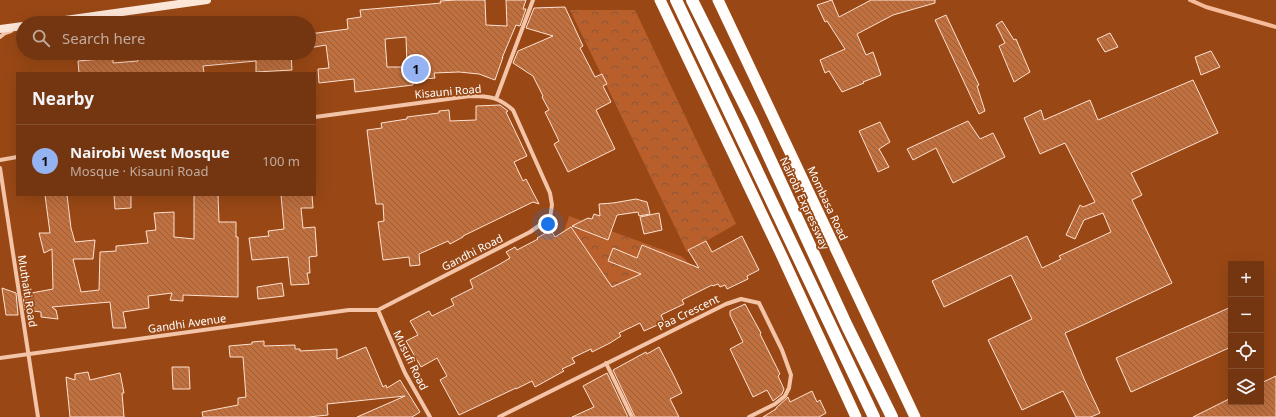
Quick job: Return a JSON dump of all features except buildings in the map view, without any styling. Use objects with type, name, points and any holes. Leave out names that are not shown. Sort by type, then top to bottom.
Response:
[{"type":"highway","points":[[660,0],[856,417]]},
{"type":"highway","points":[[676,0],[874,417]]},
{"type":"highway","name":"Nairobi Expressway","points":[[692,0],[752,120],[847,326],[892,417]]},
{"type":"highway","name":"Mombasa Road","points":[[718,0],[915,417]]},
{"type":"main road","points":[[94,16],[208,0]]},
{"type":"main road","points":[[0,29],[16,27]]},
{"type":"street","points":[[496,99],[533,0]]},
{"type":"street","points":[[0,37],[5,33],[16,29]]},
{"type":"street","name":"Kisauni Road","points":[[316,117],[470,96],[483,96],[496,99],[504,102],[513,110],[550,192]]},
{"type":"street","points":[[0,160],[16,158]]},
{"type":"street","name":"Muthaiti Road","points":[[0,168],[38,417]]},
{"type":"street","name":"Gandhi Road","points":[[378,310],[530,232],[550,218],[552,205],[550,192]]},
{"type":"street","name":"Paa Crescent","points":[[499,417],[606,363],[741,298],[759,303],[782,350],[791,375],[789,388],[785,396],[775,404],[749,417]]},
{"type":"street","name":"Gandhi Avenue","points":[[0,358],[349,310],[378,310]]},
{"type":"street","name":"Musufi Road","points":[[378,310],[405,374],[430,417]]},
{"type":"street","points":[[606,363],[632,417]]},
{"type":"green space","points":[[570,10],[635,10],[736,224],[687,252]]},
{"type":"green space","points":[[569,216],[683,257],[690,266],[607,312],[563,234]]},
{"type":"waterway","points":[[1190,0],[1206,7],[1276,27]]},
{"type":"place","name":"Nairobi West Mosque","points":[[416,69]]}]
